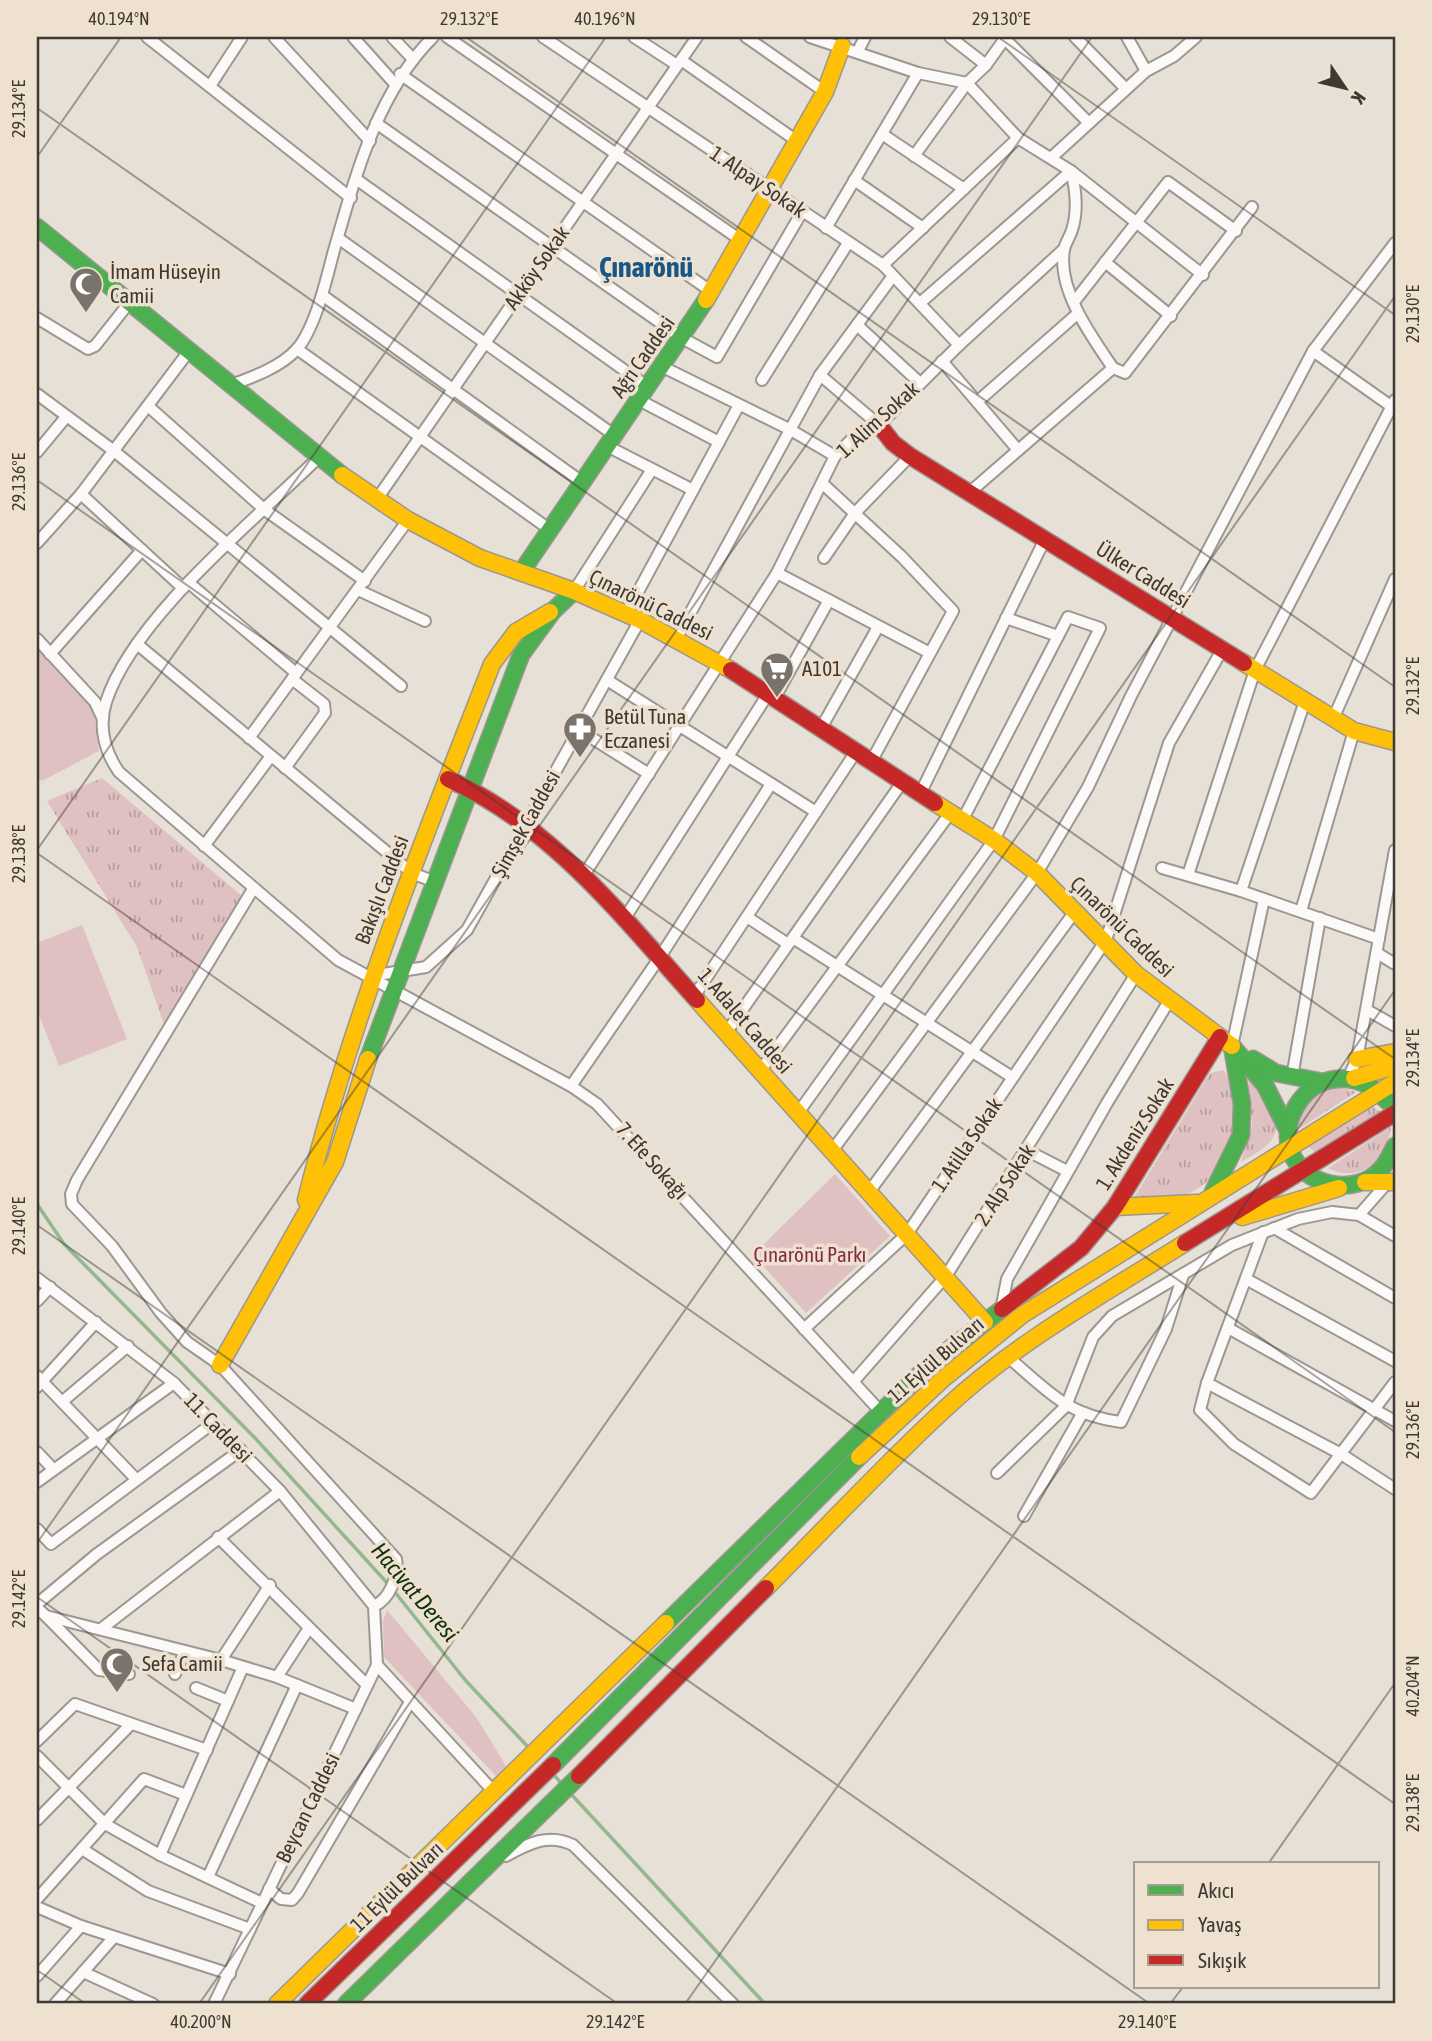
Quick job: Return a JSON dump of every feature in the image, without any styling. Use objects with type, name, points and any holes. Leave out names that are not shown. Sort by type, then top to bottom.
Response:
[{"type":"main road","name":"Ağrı Caddesi","points":[[522,571],[712,292],[825,92],[842,46]]},
{"type":"main road","name":"Çınarönü Caddesi","points":[[37,228],[318,458],[408,520],[480,558],[574,591],[633,617],[721,663],[855,753],[994,840],[1037,873],[1106,940],[1136,974],[1226,1042]]},
{"type":"main road","name":"Ülker Caddesi","points":[[878,425],[893,443],[910,456],[1333,719],[1354,731],[1395,742]]},
{"type":"main road","name":"Bakışlı Caddesi","points":[[220,1365],[335,1162],[376,1033],[521,655],[552,611],[574,591]]},
{"type":"main road","name":"Bakışlı Caddesi","points":[[303,1215],[322,1127],[371,976],[492,664],[506,641],[525,623],[552,611]]},
{"type":"main road","name":"1. Adalet Caddesi","points":[[448,779],[471,788],[527,821],[584,874],[985,1322]]},
{"type":"main road","points":[[1226,1042],[1276,1073],[1324,1082],[1395,1066]]},
{"type":"main road","points":[[1226,1042],[1264,1080],[1278,1101],[1289,1139],[1304,1172],[1322,1183],[1342,1187]]},
{"type":"main road","points":[[1115,1207],[1154,1208],[1207,1199],[1241,1135],[1242,1104],[1226,1042]]},
{"type":"main road","name":"1. Akdeniz Sokak","points":[[277,2004],[551,1738],[880,1411],[930,1364],[1081,1248],[1115,1207],[1226,1042]]},
{"type":"main road","points":[[1357,1059],[1395,1052]]},
{"type":"main road","points":[[1351,1078],[1380,1092],[1395,1116]]},
{"type":"main road","points":[[1289,1139],[1291,1115],[1298,1101],[1324,1082]]},
{"type":"main road","name":"11 Eylül Bulvarı","points":[[307,2004],[568,1751],[852,1464],[944,1378],[1022,1315],[1207,1199],[1289,1139],[1395,1082]]},
{"type":"main road","name":"11 Eylül Bulvarı","points":[[490,1865],[948,1406],[1008,1357],[1131,1274],[1395,1116]]},
{"type":"main road","points":[[1365,1182],[1390,1161],[1395,1146]]},
{"type":"main road","points":[[1208,1227],[1342,1187],[1365,1182],[1392,1182]]},
{"type":"main road","points":[[346,2004],[490,1865]]},
{"type":"street","points":[[147,37],[351,198]]},
{"type":"street","points":[[210,86],[242,37]]},
{"type":"street","points":[[274,37],[370,141]]},
{"type":"street","points":[[353,37],[397,79],[583,202],[712,292]]},
{"type":"street","points":[[392,37],[412,58]]},
{"type":"street","points":[[231,385],[261,374],[297,349],[322,295],[356,179],[376,123],[397,79],[412,58],[433,37]]},
{"type":"street","points":[[447,37],[742,241]]},
{"type":"street","name":"1. Alpay Sokak","points":[[542,37],[883,265],[959,345]]},
{"type":"street","points":[[634,37],[679,62],[797,141]]},
{"type":"street","name":"Akköy Sokak","points":[[377,499],[697,37]]},
{"type":"street","points":[[746,37],[825,92]]},
{"type":"street","points":[[810,37],[918,73],[967,83],[1018,138],[1071,171],[1203,275]]},
{"type":"street","points":[[858,51],[864,37]]},
{"type":"street","points":[[950,37],[986,65]]},
{"type":"street","points":[[1075,37],[1126,89]]},
{"type":"street","points":[[1127,37],[1146,71]]},
{"type":"street","points":[[1052,157],[1146,71],[1174,56],[1196,37]]},
{"type":"street","points":[[914,156],[967,83],[986,65],[1005,38],[1089,123]]},
{"type":"street","points":[[826,228],[918,73]]},
{"type":"street","points":[[376,123],[682,338],[717,357],[802,212]]},
{"type":"street","points":[[882,134],[964,189]]},
{"type":"street","points":[[883,265],[1018,138]]},
{"type":"street","points":[[1071,171],[1076,190],[1075,214],[1063,250],[1076,315],[1113,368],[1125,373],[1203,275],[1252,207]]},
{"type":"street","points":[[920,303],[1071,171]]},
{"type":"street","points":[[356,179],[518,295],[643,394],[719,442]]},
{"type":"street","points":[[854,180],[923,228]]},
{"type":"street","points":[[1074,302],[1168,182],[1236,231]]},
{"type":"street","points":[[338,238],[485,343],[651,471],[693,490]]},
{"type":"street","points":[[762,380],[848,243]]},
{"type":"street","points":[[832,1151],[1037,873],[1088,787],[1313,351],[1395,243]]},
{"type":"street","name":"1. Alim Sokak","points":[[584,874],[777,573],[835,457],[855,438],[878,425],[942,361],[1063,250]]},
{"type":"street","points":[[1105,262],[1171,316]]},
{"type":"street","points":[[676,639],[820,375],[893,276]]},
{"type":"street","points":[[322,295],[582,482]]},
{"type":"street","points":[[37,318],[88,349],[95,346],[129,303]]},
{"type":"street","points":[[977,402],[1076,315]]},
{"type":"street","points":[[857,325],[920,383]]},
{"type":"street","points":[[297,349],[549,529]]},
{"type":"street","points":[[37,543],[81,494],[189,351]]},
{"type":"street","points":[[1188,875],[1255,670],[1394,405],[1313,351]]},
{"type":"street","points":[[942,361],[1018,450]]},
{"type":"street","points":[[663,367],[789,429],[835,457]]},
{"type":"street","points":[[970,492],[1113,368]]},
{"type":"street","points":[[820,375],[878,425]]},
{"type":"street","points":[[37,394],[114,451],[401,686]]},
{"type":"street","name":"Şimşek Caddesi","points":[[371,976],[426,967],[467,930],[607,680],[633,617],[693,490],[738,405]]},
{"type":"street","points":[[148,406],[265,510],[361,586],[425,621]]},
{"type":"street","points":[[37,452],[66,417]]},
{"type":"street","points":[[824,558],[855,513],[910,456]]},
{"type":"street","points":[[103,719],[106,701],[137,644],[186,585],[318,458]]},
{"type":"street","points":[[574,591],[651,471]]},
{"type":"street","points":[[823,484],[953,611],[871,762]]},
{"type":"street","points":[[81,494],[142,550],[324,704],[325,713],[285,768]]},
{"type":"street","points":[[249,738],[408,520]]},
{"type":"street","points":[[921,792],[1045,539]]},
{"type":"street","points":[[50,654],[142,550]]},
{"type":"street","points":[[777,573],[930,653]]},
{"type":"street","points":[[1333,719],[1395,579]]},
{"type":"street","points":[[625,918],[728,757],[771,697],[829,600]]},
{"type":"street","points":[[760,1071],[838,966],[957,816],[1068,617],[1100,628],[994,840],[798,1113]]},
{"type":"street","points":[[1006,618],[1058,636]]},
{"type":"street","points":[[820,730],[878,627]]},
{"type":"street","points":[[37,639],[95,702],[103,719]]},
{"type":"street","points":[[137,644],[412,873],[435,882]]},
{"type":"street","name":"1. Atilla Sokak","points":[[804,1329],[907,1234],[1106,940],[1169,743],[1222,650]]},
{"type":"street","points":[[607,680],[816,812]]},
{"type":"street","points":[[1241,891],[1305,701]]},
{"type":"street","name":"7. Efe Sokağı","points":[[103,719],[108,756],[119,772],[338,960],[571,1086],[614,1120],[880,1411]]},
{"type":"street","points":[[579,730],[649,774]]},
{"type":"street","points":[[1301,911],[1354,731]]},
{"type":"street","points":[[695,995],[855,753]]},
{"type":"street","points":[[204,846],[271,756]]},
{"type":"street","points":[[726,1033],[903,781]]},
{"type":"street","points":[[571,1086],[660,957],[771,784]]},
{"type":"street","points":[[1351,1078],[1367,1010],[1379,939],[1391,898],[1395,850]]},
{"type":"street","points":[[1162,868],[1241,891],[1379,939]]},
{"type":"street","points":[[253,889],[71,1194],[72,1204],[111,1246],[161,1313],[187,1342],[220,1365],[396,1559],[398,1572],[378,1604],[377,1665],[410,1702],[499,1789]]},
{"type":"street","points":[[1226,1042],[1264,899]]},
{"type":"street","points":[[869,1192],[1076,910]]},
{"type":"street","points":[[747,917],[838,966],[1012,1077]]},
{"type":"street","points":[[1292,1077],[1320,918]]},
{"type":"street","points":[[1377,953],[1395,964]]},
{"type":"street","name":"2. Alp Sokak","points":[[854,1381],[946,1276],[1028,1151],[1136,974]]},
{"type":"street","points":[[1002,1310],[1007,1279],[1067,1171],[1169,1001]]},
{"type":"street","points":[[1367,1010],[1395,1026]]},
{"type":"street","points":[[1028,1151],[1067,1171]]},
{"type":"street","points":[[1359,1214],[1392,1182]]},
{"type":"street","points":[[997,1473],[1066,1406],[1093,1337],[1112,1316],[1232,1245],[1268,1230],[1332,1212],[1359,1214],[1395,1236]]},
{"type":"street","points":[[1268,1230],[1246,1279],[1207,1383],[1200,1410],[1234,1444],[1311,1493],[1395,1382]]},
{"type":"street","points":[[1268,1230],[1395,1298]]},
{"type":"street","points":[[1008,1357],[1066,1406],[1082,1414],[1121,1422],[1166,1329],[1183,1275]]},
{"type":"street","name":"11. Caddesi","points":[[37,1278],[174,1382],[280,1491],[378,1604]]},
{"type":"street","points":[[1246,1279],[1395,1361]]},
{"type":"street","points":[[37,1301],[50,1287]]},
{"type":"street","points":[[96,1322],[39,1381],[63,1401],[136,1479]]},
{"type":"street","points":[[1228,1328],[1395,1421]]},
{"type":"street","points":[[63,1401],[128,1346]]},
{"type":"street","points":[[37,1482],[174,1382]]},
{"type":"street","points":[[1207,1383],[1341,1454],[1395,1489]]},
{"type":"street","points":[[1024,1516],[1082,1414]]},
{"type":"street","points":[[37,1529],[51,1545],[213,1423]]},
{"type":"street","points":[[129,1674],[99,1670],[37,1606],[97,1554],[241,1450]]},
{"type":"street","points":[[37,1452],[53,1469]]},
{"type":"street","points":[[101,1629],[280,1491]]},
{"type":"street","points":[[218,1537],[270,1585],[366,1684]]},
{"type":"street","points":[[221,1660],[270,1585]]},
{"type":"street","points":[[46,1616],[221,1660],[277,1677],[356,1709]]},
{"type":"street","points":[[277,1677],[309,1628]]},
{"type":"street","points":[[175,1674],[185,1651]]},
{"type":"street","name":"Beycan Caddesi","points":[[214,2004],[377,1665]]},
{"type":"street","points":[[160,1855],[243,1667]]},
{"type":"street","points":[[208,1877],[297,1685]]},
{"type":"street","points":[[196,1688],[228,1701]]},
{"type":"street","points":[[268,1889],[281,1899],[292,1900],[298,1894],[410,1702]]},
{"type":"street","points":[[37,1741],[75,1704],[206,1750]]},
{"type":"street","points":[[37,1820],[131,1724]]},
{"type":"street","points":[[37,1756],[105,1824],[160,1855],[262,1903]]},
{"type":"street","points":[[37,1899],[144,1779],[187,1795]]},
{"type":"street","points":[[490,1865],[526,1844],[542,1839],[559,1838],[573,1845],[682,1957],[733,2004]]},
{"type":"street","points":[[82,1849],[148,1891],[250,1930]]},
{"type":"street","points":[[37,1907],[81,1926],[230,1974]]},
{"type":"street","points":[[37,1976],[81,1926]]},
{"type":"street","points":[[55,2004],[114,1937]]},
{"type":"street","points":[[83,1972],[153,2004]]},
{"type":"green space","points":[[37,645],[90,705],[94,714],[99,751],[42,781],[37,777]]},
{"type":"green space","points":[[102,778],[242,896],[165,1027],[137,947],[47,801]]},
{"type":"green space","points":[[82,925],[127,1039],[59,1066],[37,1010],[37,943]]},
{"type":"green space","points":[[1223,1070],[1232,1085],[1236,1122],[1233,1141],[1215,1174],[1201,1187],[1184,1195],[1131,1203],[1210,1073]]},
{"type":"green space","points":[[1248,1078],[1269,1098],[1274,1106],[1278,1124],[1269,1143],[1241,1162],[1252,1124]]},
{"type":"green space","points":[[1328,1088],[1356,1092],[1299,1129],[1301,1108],[1309,1099]]},
{"type":"green space","points":[[1372,1106],[1380,1112],[1315,1152],[1307,1146]]},
{"type":"green space","points":[[1391,1127],[1384,1150],[1370,1166],[1350,1173],[1328,1168]]},
{"type":"green space","name":"Çınarönü Parkı","points":[[835,1174],[890,1236],[806,1313],[753,1255]]},
{"type":"green space","points":[[387,1610],[476,1717],[506,1766],[496,1776],[384,1657],[383,1621]]},
{"type":"waterway","name":"Hacivat Deresi","points":[[37,1204],[64,1244],[255,1438],[389,1585]]},
{"type":"waterway","name":"Hacivat Deresi","points":[[394,1591],[466,1681],[530,1749]]},
{"type":"waterway","name":"Hacivat Deresi","points":[[552,1773],[563,1785]]},
{"type":"waterway","name":"Hacivat Deresi","points":[[571,1794],[765,2004]]},
{"type":"traffic: fast","points":[[37,227],[342,475]]},
{"type":"traffic: fast","points":[[522,571],[706,300]]},
{"type":"traffic: fast","points":[[368,1059],[521,655],[553,611],[574,591]]},
{"type":"traffic: fast","points":[[1232,1046],[1265,1085],[1288,1131]]},
{"type":"traffic: fast","points":[[1213,1192],[1241,1135],[1242,1104],[1232,1046]]},
{"type":"traffic: fast","points":[[1253,1059],[1276,1073],[1323,1082]]},
{"type":"traffic: fast","points":[[1387,1101],[1362,1082],[1338,1079],[1319,1084],[1310,1090],[1295,1108],[1288,1130],[1288,1141],[1298,1164],[1307,1173],[1319,1180],[1345,1185],[1370,1178],[1383,1167],[1395,1146]]},
{"type":"traffic: fast","points":[[666,1623],[930,1364],[1002,1309]]},
{"type":"traffic: fast","points":[[553,1765],[859,1457]]},
{"type":"traffic: fast","points":[[346,2004],[579,1776]]},
{"type":"traffic: slow","points":[[706,300],[825,92],[842,46]]},
{"type":"traffic: slow","points":[[342,475],[408,520],[480,558],[574,591],[640,620],[731,670]]},
{"type":"traffic: slow","points":[[306,1200],[345,1063],[390,929],[492,664],[516,632],[550,612]]},
{"type":"traffic: slow","points":[[1244,663],[1354,731],[1395,742]]},
{"type":"traffic: slow","points":[[935,803],[994,840],[1037,873],[1136,974],[1232,1046]]},
{"type":"traffic: slow","points":[[697,1000],[985,1322]]},
{"type":"traffic: slow","points":[[1357,1059],[1395,1052]]},
{"type":"traffic: slow","points":[[220,1365],[335,1162],[368,1059]]},
{"type":"traffic: slow","points":[[1354,1078],[1395,1066]]},
{"type":"traffic: slow","points":[[859,1457],[944,1378],[1022,1315],[1395,1082]]},
{"type":"traffic: slow","points":[[1365,1182],[1395,1182]]},
{"type":"traffic: slow","points":[[1242,1217],[1339,1188]]},
{"type":"traffic: slow","points":[[1115,1207],[1196,1203]]},
{"type":"traffic: slow","points":[[766,1588],[901,1451],[974,1383],[1062,1319],[1185,1243]]},
{"type":"traffic: slow","points":[[277,2004],[666,1623]]},
{"type":"traffic: jam","points":[[879,425],[893,443],[910,456],[1244,663]]},
{"type":"traffic: jam","points":[[731,670],[935,803]]},
{"type":"traffic: jam","points":[[448,779],[486,799],[553,848],[613,906],[697,1000]]},
{"type":"traffic: jam","points":[[1002,1309],[1081,1248],[1115,1207],[1220,1037]]},
{"type":"traffic: jam","points":[[1185,1243],[1395,1113]]},
{"type":"traffic: jam","points":[[579,1776],[766,1588]]},
{"type":"traffic: jam","points":[[307,2004],[553,1765]]},
{"type":"place","name":"İmam Hüseyin Camii","points":[[86,314]]},
{"type":"place","name":"A101","points":[[777,699]]},
{"type":"place","name":"Betül Tuna Eczanesi","points":[[580,759]]},
{"type":"place","name":"Sefa Camii","points":[[117,1694]]},
{"type":"district","name":"Çınarönü","points":[[646,267]]}]
